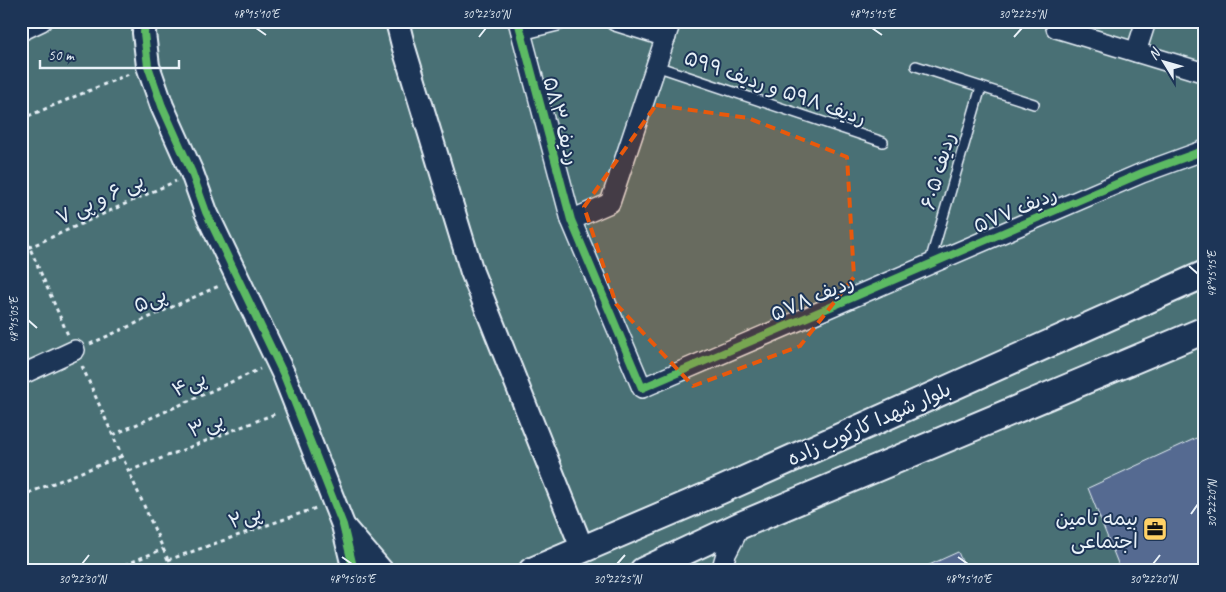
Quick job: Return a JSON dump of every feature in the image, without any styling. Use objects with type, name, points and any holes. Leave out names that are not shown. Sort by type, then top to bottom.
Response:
[{"type":"main road","name":"بلوار شهدا کارکوب زاده","points":[[532,571],[1205,274]]},
{"type":"main road","name":"بلوار شهدا کارکوب زاده","points":[[643,571],[741,525],[1205,330]]},
{"type":"street","points":[[21,31],[42,21]]},
{"type":"street","points":[[145,21],[144,33],[148,66],[162,106],[192,173],[206,212],[277,361],[343,526],[354,571]]},
{"type":"street","points":[[397,21],[472,272],[582,548]]},
{"type":"street","points":[[520,26],[557,21]]},
{"type":"street","points":[[571,220],[610,203],[669,29],[615,21]]},
{"type":"street","points":[[1136,52],[1146,21]]},
{"type":"street","name":"ردیف ۵۸۳","points":[[520,26],[571,220],[642,388]]},
{"type":"street","points":[[1056,28],[1205,73]]},
{"type":"street","name":"ردیف ۵۷۷","points":[[900,277],[1142,173],[1205,150]]},
{"type":"street","name":"ردیف ۵۷۸","points":[[642,388],[900,277]]},
{"type":"street","points":[[21,375],[75,350]]},
{"type":"street","points":[[721,571],[726,554],[741,525]]},
{"type":"street","points":[[343,526],[382,571]]},
{"type":"lane","name":"ردیف ۵۹۸ و ردیف ۵۹۹","points":[[656,66],[883,142]]},
{"type":"lane","points":[[916,66],[1034,104]]},
{"type":"lane","name":"ردیف ۶۰۵","points":[[929,265],[981,87]]},
{"type":"path","points":[[21,119],[148,66]]},
{"type":"path","points":[[21,228],[172,571]]},
{"type":"path","points":[[21,496],[122,456]]},
{"type":"path","points":[[110,571],[163,549]]},
{"type":"highlighted area","points":[[656,105],[748,118],[847,157],[854,277],[800,346],[693,386],[616,304],[584,207]]},
{"type":"green space","points":[[21,21],[1205,21],[1205,571],[21,571]]},
{"type":"building","name":"بیمه تامین اجتماعی","points":[[1205,434],[1205,571],[1121,571],[1088,488]]},
{"type":"building","points":[[958,552],[966,571],[916,571]]},
{"type":"cycle path","points":[[145,21],[144,33],[148,66],[162,106],[192,173],[206,212],[284,375],[343,525],[354,571]]},
{"type":"cycle path","points":[[518,21],[571,220],[642,388],[1142,173],[1205,150]]},
{"type":"place","name":"بیمه تامین اجتماعی","points":[[1155,529]]}]
